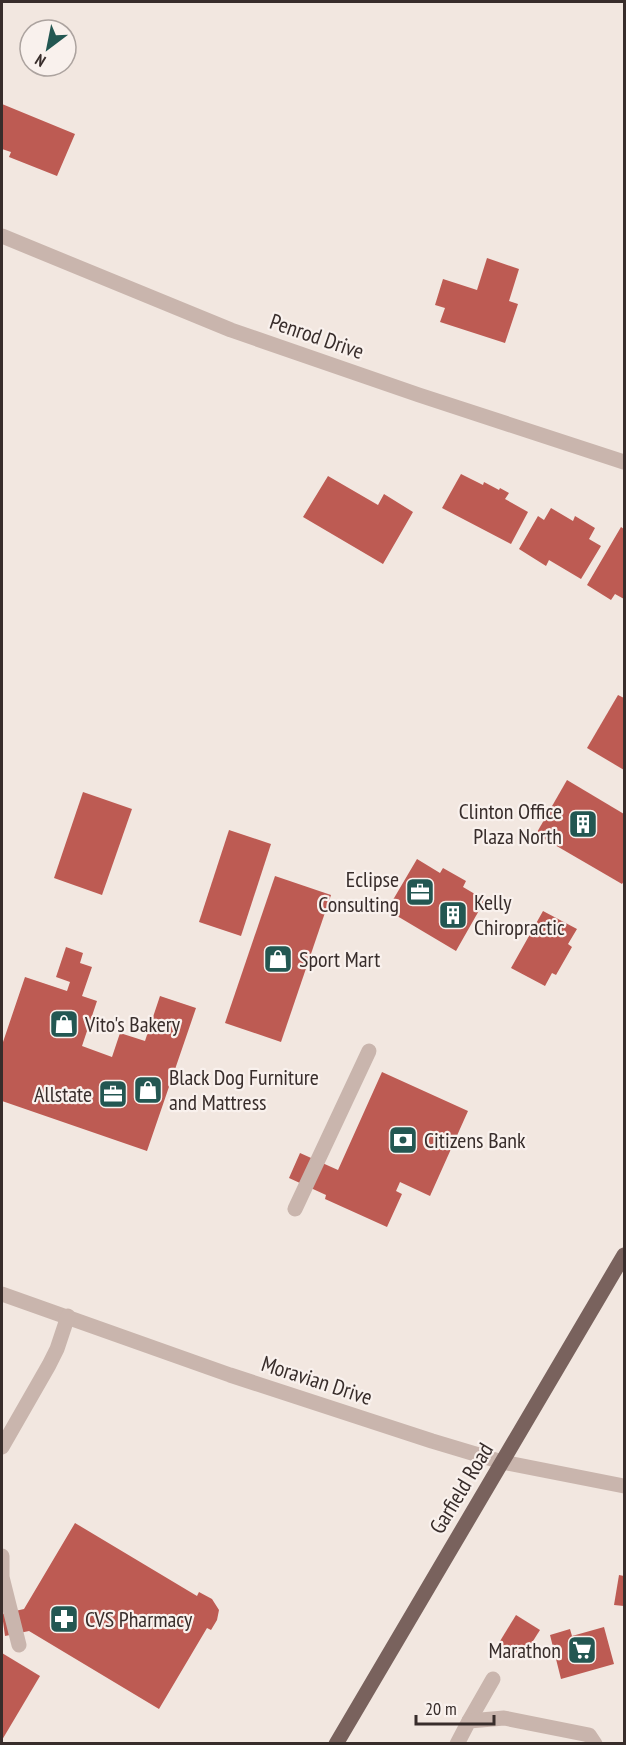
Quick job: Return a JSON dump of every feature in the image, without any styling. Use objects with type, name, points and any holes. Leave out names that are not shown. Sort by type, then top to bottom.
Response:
[{"type":"main road","name":"Garfield Road","points":[[336,1743],[624,1256]]},
{"type":"street","name":"Penrod Drive","points":[[2,236],[231,330],[419,396],[624,462]]},
{"type":"street","points":[[296,1209],[369,1051]]},
{"type":"street","name":"Moravian Drive","points":[[2,1294],[230,1375],[432,1441],[502,1462],[624,1486]]},
{"type":"street","points":[[2,1447],[49,1365],[68,1316]]},
{"type":"street","points":[[2,1556],[2,1576],[19,1645]]},
{"type":"street","points":[[457,1743],[493,1679]]},
{"type":"street","points":[[469,1721],[504,1718],[589,1735],[596,1743]]},
{"type":"building","points":[[2,104],[75,134],[57,176],[9,157],[11,152],[2,149]]},
{"type":"building","points":[[487,258],[519,269],[509,301],[518,304],[505,343],[440,322],[445,308],[435,305],[443,279],[477,290]]},
{"type":"building","points":[[461,474],[483,485],[484,482],[509,493],[505,499],[528,512],[511,544],[442,508]]},
{"type":"building","points":[[328,476],[378,505],[384,494],[413,512],[383,564],[303,517]]},
{"type":"building","points":[[551,508],[573,521],[575,516],[595,528],[589,539],[601,546],[581,579],[549,560],[546,566],[519,549],[538,516],[544,520]]},
{"type":"building","points":[[621,527],[624,529],[624,599],[615,594],[611,600],[587,585]]},
{"type":"building","points":[[618,695],[624,698],[624,770],[587,748]]},
{"type":"building","name":"Clinton Office Plaza North","points":[[567,780],[624,814],[624,881],[622,884],[536,834]]},
{"type":"building","points":[[83,792],[132,809],[102,895],[54,878]]},
{"type":"building","points":[[229,830],[271,844],[241,936],[199,922]]},
{"type":"building","points":[[417,859],[440,873],[443,868],[466,881],[463,887],[485,900],[456,951],[387,910]]},
{"type":"building","name":"Sport Mart","points":[[275,876],[331,895],[281,1042],[225,1023]]},
{"type":"building","points":[[543,911],[577,929],[568,944],[572,947],[556,975],[552,973],[545,986],[511,968]]},
{"type":"building","points":[[66,947],[83,953],[80,963],[92,967],[82,996],[97,1001],[82,1046],[112,1057],[120,1033],[145,1041],[160,996],[196,1008],[147,1151],[2,1101],[2,1045],[25,977],[67,991],[70,982],[56,977]]},
{"type":"building","name":"Citizens Bank","points":[[382,1072],[468,1111],[430,1196],[400,1182],[396,1191],[402,1194],[387,1227],[325,1199],[326,1195],[289,1178],[300,1153],[338,1170]]},
{"type":"building","name":"CVS Pharmacy","points":[[75,1523],[197,1596],[199,1592],[212,1599],[219,1610],[217,1620],[211,1630],[207,1628],[159,1709],[29,1631],[5,1636],[2,1614],[24,1609]]},
{"type":"building","points":[[619,1575],[624,1576],[624,1606],[614,1605]]},
{"type":"building","points":[[516,1615],[540,1630],[521,1660],[497,1646]]},
{"type":"building","name":"Marathon","points":[[604,1627],[614,1664],[561,1679],[550,1635],[570,1629],[572,1636]]},
{"type":"building","points":[[2,1653],[40,1676],[2,1740]]},
{"type":"place","name":"Clinton Office Plaza North","points":[[583,824]]},
{"type":"place","name":"Eclipse Consulting","points":[[420,892]]},
{"type":"place","name":"Kelly Chiropractic","points":[[453,915]]},
{"type":"place","name":"Sport Mart","points":[[278,959]]},
{"type":"place","name":"Vito's Bakery","points":[[64,1024]]},
{"type":"place","name":"Black Dog Furniture and Mattress","points":[[148,1090]]},
{"type":"place","name":"Allstate","points":[[113,1094]]},
{"type":"place","name":"Citizens Bank","points":[[403,1140]]},
{"type":"place","name":"CVS Pharmacy","points":[[64,1619]]},
{"type":"place","name":"Marathon","points":[[582,1650]]}]
